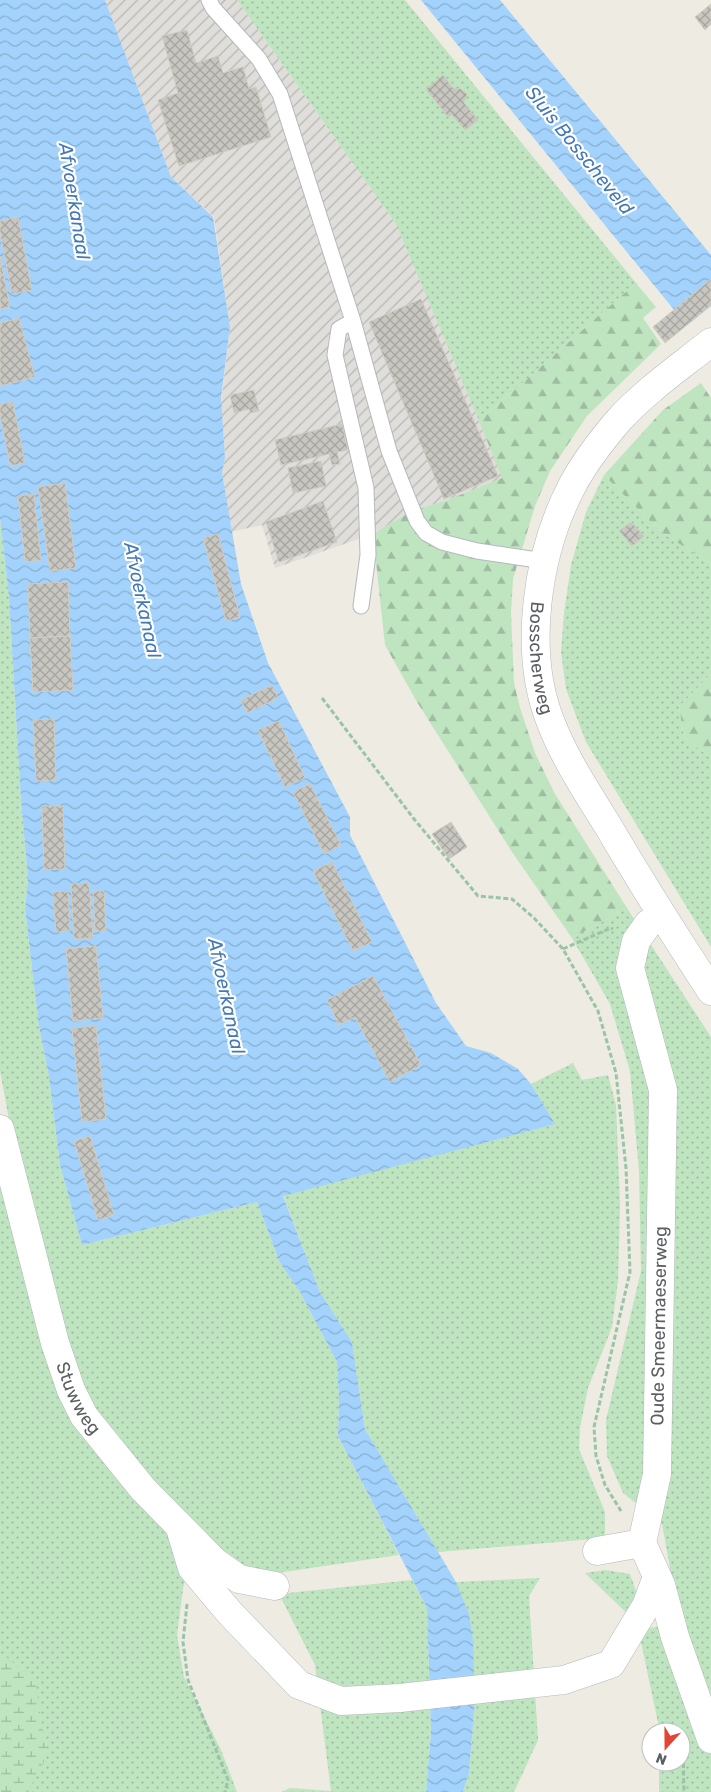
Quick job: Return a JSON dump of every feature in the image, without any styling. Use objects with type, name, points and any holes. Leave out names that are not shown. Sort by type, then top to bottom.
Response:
[{"type":"street","name":"Bosscherweg","points":[[702,349],[620,420],[594,452],[568,495],[544,561],[539,594],[536,654],[539,678],[550,722],[568,760],[661,915],[711,991]]},
{"type":"street","name":"Oude Smeermaeserweg","points":[[642,1543],[657,1474],[662,1090],[630,968],[636,941],[648,924],[661,915]]},
{"type":"street","name":"Stuwweg","points":[[0,1129],[55,1343],[71,1390],[84,1416],[143,1488],[215,1562],[239,1578],[275,1586]]},
{"type":"street","points":[[180,1528],[192,1568],[229,1612],[299,1685],[341,1701],[400,1698],[564,1680],[611,1664],[646,1606],[657,1577]]},
{"type":"street","points":[[597,1551],[642,1543],[661,1585],[675,1637],[711,1739]]},
{"type":"lane","points":[[210,0],[213,8],[259,59],[280,94],[353,320],[389,451],[417,521],[426,533],[442,542],[477,551],[544,561]]},
{"type":"lane","points":[[353,320],[339,329],[335,355],[366,488],[368,555],[361,606]]},
{"type":"path","points":[[322,698],[414,818],[478,896],[512,899],[534,918],[563,950],[598,1011],[616,1073],[626,1168],[630,1272],[594,1427],[596,1456],[605,1485],[642,1543]]},
{"type":"path","points":[[563,950],[611,928]]},
{"type":"path","points":[[188,1597],[183,1642],[188,1680],[228,1780],[225,1792]]},
{"type":"path","points":[[683,1772],[684,1792]]},
{"type":"shaded area","points":[[105,0],[237,0],[396,224],[503,478],[403,516],[373,534],[275,568],[262,525],[231,532],[222,473],[225,458],[221,404],[230,327],[214,217],[171,177]]},
{"type":"green space","points":[[237,0],[405,0],[636,283],[479,421],[396,224]]},
{"type":"green space","points":[[636,283],[656,307],[643,318],[661,344],[587,416],[550,471],[535,506],[513,579],[511,613],[514,683],[535,753],[555,794],[627,908],[572,938],[512,852],[417,702],[385,645],[373,534],[403,516],[502,478],[479,421]]},
{"type":"green space","points":[[701,383],[711,398],[711,564],[661,532],[604,475],[663,410]]},
{"type":"green space","points":[[604,475],[661,532],[711,564],[711,674],[679,707],[684,737],[711,758],[711,947],[586,742],[566,689],[561,652],[571,565],[586,512]]},
{"type":"green space","points":[[0,518],[9,597],[21,801],[28,879],[25,909],[39,1027],[49,1077],[60,1165],[82,1245],[257,1202],[280,1263],[300,1292],[337,1362],[338,1436],[399,1555],[277,1573],[251,1572],[178,1516],[78,1387],[11,1130],[0,1071]]},
{"type":"green space","points":[[711,674],[711,758],[684,737],[679,707]]},
{"type":"green space","points":[[627,908],[711,1037],[711,1792],[659,1792],[659,1772],[691,1772],[691,1722],[658,1722],[637,1623],[585,1573],[606,1570],[630,1574],[649,1628],[680,1623],[662,1524],[623,1493],[607,1456],[606,1420],[641,1271],[639,1171],[630,1071],[610,1004],[572,938]]},
{"type":"green space","points":[[573,1063],[582,1080],[608,1075],[616,1105],[620,1205],[618,1281],[612,1327],[588,1388],[580,1428],[579,1449],[605,1512],[605,1538],[438,1552],[365,1429],[352,1342],[320,1292],[283,1195],[554,1124],[531,1084]]},
{"type":"green space","points":[[0,1180],[48,1344],[169,1525],[188,1564],[177,1635],[184,1677],[221,1750],[237,1792],[0,1792]]},
{"type":"green space","points":[[540,1578],[529,1596],[538,1740],[514,1792],[463,1792],[469,1773],[475,1702],[456,1582]]},
{"type":"green space","points":[[412,1580],[427,1608],[431,1732],[426,1792],[281,1792],[290,1788],[331,1791],[315,1665],[279,1594]]},
{"type":"green space","points":[[0,1652],[35,1681],[47,1755],[28,1792],[0,1792]]},
{"type":"water","name":"Afvoerkanaal","points":[[0,0],[105,0],[171,177],[213,217],[230,327],[221,398],[225,458],[222,473],[241,584],[268,663],[350,817],[350,835],[436,1003],[466,1046],[491,1053],[518,1069],[531,1084],[555,1124],[283,1196],[320,1292],[352,1342],[365,1429],[456,1582],[469,1614],[473,1641],[475,1702],[469,1773],[463,1792],[426,1792],[431,1732],[427,1608],[338,1436],[337,1362],[300,1292],[280,1263],[257,1202],[82,1245],[60,1165],[49,1077],[39,1027],[25,909],[28,879],[21,801],[9,597],[0,518]]},
{"type":"water","name":"Sluis Bosscheveld","points":[[421,0],[500,0],[711,255],[711,355]]},
{"type":"pier","points":[[711,306],[711,357],[685,327]]},
{"type":"building","points":[[711,4],[711,24],[705,30],[695,17]]},
{"type":"building","points":[[187,30],[196,63],[218,56],[223,73],[243,67],[249,89],[256,87],[271,137],[179,166],[158,100],[178,93],[162,36]]},
{"type":"building","points":[[443,75],[453,88],[461,89],[467,94],[464,103],[478,120],[465,130],[452,115],[448,117],[426,89]]},
{"type":"building","points":[[18,217],[32,290],[12,294],[0,233],[0,221]]},
{"type":"building","points":[[0,256],[10,307],[0,309]]},
{"type":"building","points":[[711,279],[711,305],[665,343],[653,327]]},
{"type":"building","points":[[421,299],[498,476],[444,499],[369,322]]},
{"type":"building","points":[[19,318],[35,377],[0,386],[0,323]]},
{"type":"building","points":[[254,390],[259,411],[251,413],[249,409],[234,413],[230,395]]},
{"type":"building","points":[[13,402],[25,463],[10,466],[0,415],[0,404]]},
{"type":"building","points":[[342,424],[348,450],[337,452],[340,464],[332,465],[329,454],[281,465],[275,440]]},
{"type":"building","points":[[321,461],[326,486],[293,493],[288,468]]},
{"type":"building","points":[[65,483],[76,568],[50,571],[38,487]]},
{"type":"building","points":[[34,494],[41,560],[25,562],[18,496]]},
{"type":"building","points":[[323,501],[337,542],[279,562],[266,522]]},
{"type":"building","points":[[631,522],[644,536],[632,546],[619,531]]},
{"type":"building","points":[[218,534],[240,617],[226,621],[203,538]]},
{"type":"building","points":[[68,582],[70,636],[30,638],[28,584]]},
{"type":"building","points":[[70,636],[73,690],[33,692],[30,638]]},
{"type":"building","points":[[272,685],[278,698],[247,713],[241,700]]},
{"type":"building","points":[[54,719],[56,780],[36,781],[33,720]]},
{"type":"building","points":[[279,721],[305,778],[285,787],[258,730]]},
{"type":"building","points":[[310,784],[341,845],[324,854],[293,792]]},
{"type":"building","points":[[42,806],[63,806],[65,869],[44,870]]},
{"type":"building","points":[[451,822],[467,847],[449,859],[432,834]]},
{"type":"building","points":[[332,862],[372,942],[353,951],[313,871]]},
{"type":"building","points":[[89,883],[93,938],[74,939],[71,884]]},
{"type":"building","points":[[68,891],[70,931],[56,932],[53,892]]},
{"type":"building","points":[[93,891],[104,891],[106,931],[95,931]]},
{"type":"building","points":[[96,946],[103,1018],[73,1021],[66,949]]},
{"type":"building","points":[[373,976],[421,1065],[390,1082],[355,1017],[339,1025],[327,1000]]},
{"type":"building","points":[[96,1026],[106,1119],[82,1122],[72,1028]]},
{"type":"building","points":[[90,1136],[114,1215],[98,1220],[74,1141]]}]
